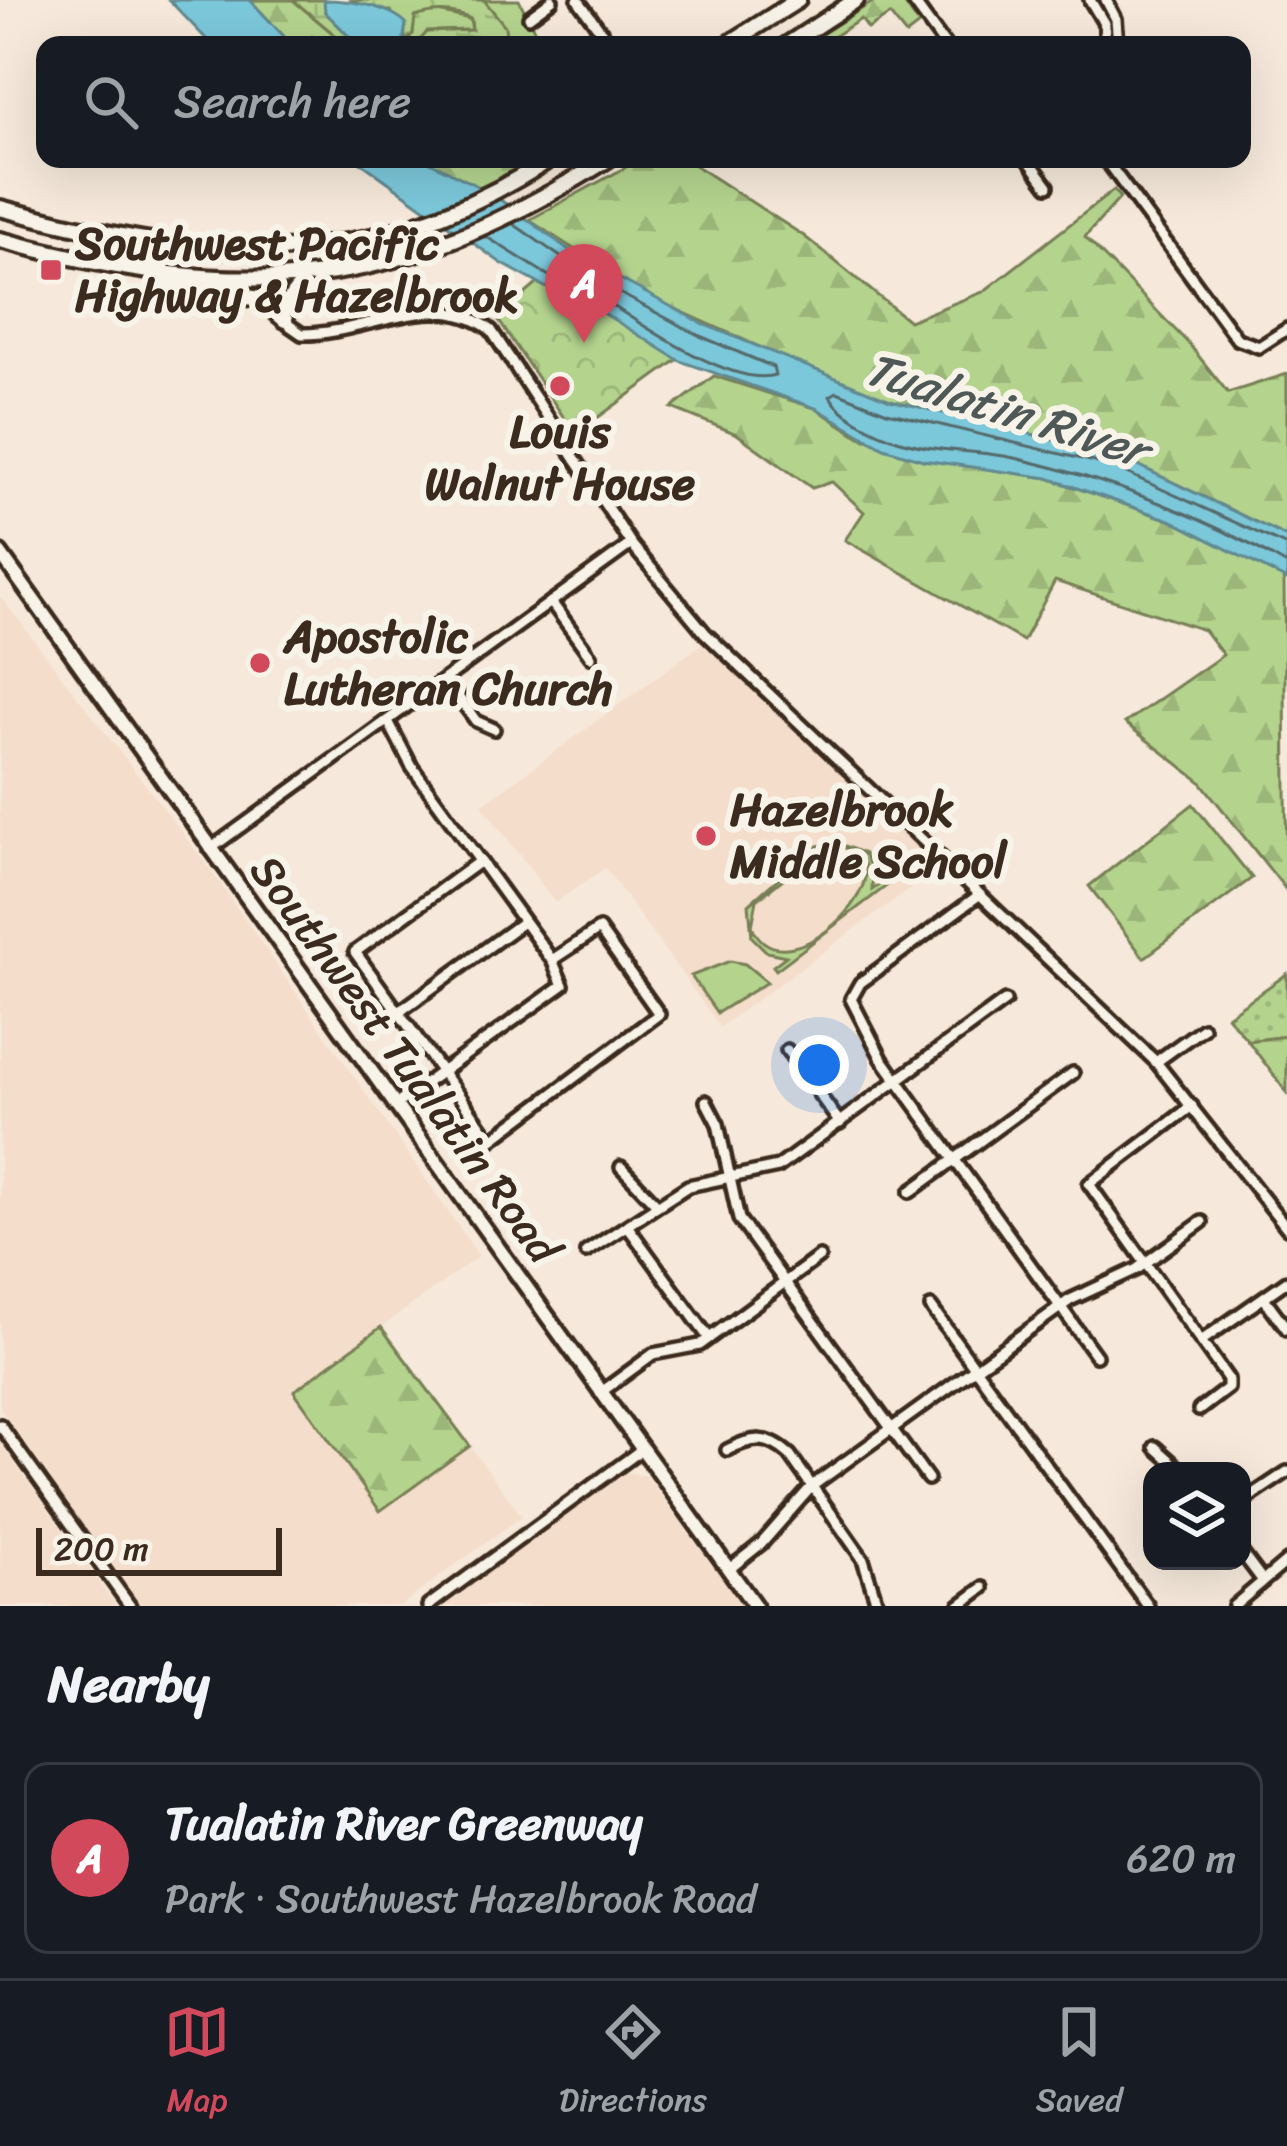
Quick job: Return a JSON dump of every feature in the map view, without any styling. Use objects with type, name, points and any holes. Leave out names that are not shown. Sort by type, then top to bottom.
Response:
[{"type":"highway","points":[[741,36],[799,0]]},
{"type":"highway","points":[[801,36],[856,0]]},
{"type":"highway","points":[[0,208],[138,243],[216,251],[281,250],[368,236],[464,205],[535,168]]},
{"type":"highway","points":[[0,240],[146,274],[199,280],[304,278],[411,257],[487,229],[594,168]]},
{"type":"highway","points":[[199,280],[214,270],[216,251]]},
{"type":"highway","points":[[146,274],[175,287],[261,299],[285,320]]},
{"type":"main road","name":"Southwest Tualatin Road","points":[[0,553],[754,1606]]},
{"type":"street","points":[[529,17],[552,0]]},
{"type":"street","points":[[578,0],[604,36]]},
{"type":"street","points":[[912,0],[938,36]]},
{"type":"street","points":[[1090,0],[1106,25],[1105,36]]},
{"type":"street","points":[[1106,0],[1117,36]]},
{"type":"street","points":[[1035,168],[1048,186]]},
{"type":"street","points":[[1109,168],[1238,339],[1259,347],[1287,329]]},
{"type":"street","points":[[304,278],[288,296],[285,320],[292,329],[309,334],[436,312],[479,321],[505,347],[632,544],[718,647],[1156,1062],[1287,1228]]},
{"type":"street","points":[[210,849],[632,544]]},
{"type":"street","points":[[551,602],[591,656]]},
{"type":"street","points":[[445,680],[476,721],[494,729]]},
{"type":"street","points":[[388,721],[412,766],[552,960],[563,985],[394,1106]]},
{"type":"street","points":[[480,861],[355,952],[491,1140],[659,1014],[599,929],[552,960]]},
{"type":"street","points":[[979,895],[860,983],[851,999],[898,1081],[1096,1356]]},
{"type":"street","points":[[399,1012],[523,922]]},
{"type":"street","points":[[586,1252],[688,1186],[769,1172],[1005,1001]]},
{"type":"street","points":[[1156,1062],[1203,1028]]},
{"type":"street","points":[[788,1051],[840,1123]]},
{"type":"street","points":[[910,1192],[1073,1073]]},
{"type":"street","points":[[706,1101],[718,1124],[739,1219],[928,1479]]},
{"type":"street","points":[[1192,1106],[1089,1184],[1204,1339],[1229,1385],[1199,1410]]},
{"type":"street","points":[[620,1167],[657,1205]]},
{"type":"street","points":[[728,1570],[762,1544],[812,1486],[1061,1308],[1147,1262],[1202,1222]]},
{"type":"street","points":[[628,1227],[709,1338]]},
{"type":"street","points":[[600,1393],[653,1354],[689,1351],[819,1257]]},
{"type":"street","points":[[1204,1339],[1287,1281]]},
{"type":"street","points":[[1264,1298],[1287,1329]]},
{"type":"street","points":[[931,1307],[1148,1606]]},
{"type":"street","points":[[0,1425],[130,1606]]},
{"type":"street","points":[[728,1450],[760,1438],[775,1442],[812,1486],[872,1574],[878,1606]]},
{"type":"street","points":[[1155,1447],[1172,1462]]},
{"type":"street","points":[[428,1606],[641,1450]]},
{"type":"street","points":[[1251,1496],[1287,1472]]},
{"type":"street","points":[[1234,1606],[1287,1562]]},
{"type":"street","points":[[1251,1565],[1263,1581]]},
{"type":"street","points":[[958,1606],[983,1588]]},
{"type":"shaded area","points":[[0,596],[205,862],[479,1256],[294,1391],[380,1510],[470,1446],[522,1516],[400,1606],[141,1606],[0,1408]]},
{"type":"shaded area","name":"Hazelbrook Middle School","points":[[703,643],[939,868],[720,1027],[605,868],[555,903],[482,805]]},
{"type":"shaded area","points":[[0,1442],[116,1606],[0,1606]]},
{"type":"shaded area","points":[[625,1472],[647,1476],[742,1606],[444,1606]]},
{"type":"green space","points":[[250,0],[293,0],[336,36],[284,36]]},
{"type":"green space","points":[[293,0],[326,0],[325,12],[349,36],[336,36]]},
{"type":"green space","points":[[352,0],[484,0],[505,26],[506,36],[424,36],[472,30],[471,19],[436,13],[415,17],[413,34],[404,36],[391,11],[371,11]]},
{"type":"green space","points":[[484,0],[519,0],[537,36],[506,36]]},
{"type":"green space","points":[[876,0],[902,0],[919,25],[906,35],[890,15],[868,29],[861,19],[834,36],[818,36]]},
{"type":"green space","points":[[433,11],[470,19],[472,30],[410,36],[415,16]]},
{"type":"green space","points":[[441,168],[520,168],[482,189]]},
{"type":"green space","points":[[624,168],[699,168],[804,236],[909,321],[983,292],[1114,190],[1120,198],[1085,237],[1189,344],[1228,393],[1287,374],[1287,537],[1114,454],[890,400],[810,370],[643,294],[529,220]]},
{"type":"green space","points":[[551,272],[680,358],[575,434],[497,318]]},
{"type":"green space","points":[[714,376],[815,408],[860,437],[961,465],[1048,478],[1170,520],[1284,577],[1287,891],[1200,781],[1125,723],[1223,655],[1204,630],[1055,581],[1023,641],[845,540],[864,512],[832,482],[812,488],[737,434],[672,408]]},
{"type":"green space","points":[[1193,804],[1252,878],[1144,958],[1089,886]]},
{"type":"green space","points":[[833,841],[864,854],[873,872],[872,890],[894,874],[897,878],[776,970],[773,966],[786,956],[767,952],[752,937],[749,904],[813,848]],"holes":[[[834,846],[859,855],[865,873],[858,896],[817,937],[792,947],[769,945],[752,926],[757,900],[816,852]]]},
{"type":"green space","points":[[730,961],[745,964],[767,982],[717,1013],[691,976]]},
{"type":"green space","points":[[1287,974],[1287,1036],[1248,1041],[1227,1016]]},
{"type":"green space","points":[[1287,1036],[1287,1093],[1248,1041]]},
{"type":"green space","points":[[381,1327],[470,1446],[380,1511],[294,1391]]},
{"type":"water","points":[[169,0],[250,0],[284,36],[203,36]]},
{"type":"water","points":[[324,0],[367,5],[399,17],[406,23],[404,36],[349,36],[325,12]]},
{"type":"water","name":"Tualatin River","points":[[369,168],[442,168],[491,193],[576,255],[705,325],[890,400],[1114,454],[1287,537],[1287,580],[1170,520],[1048,478],[923,460],[884,448],[816,408],[680,361],[576,296],[545,287],[501,263]]},
{"type":"place","name":"Southwest Pacific Highway & Hazelbrook","points":[[51,270]]},
{"type":"place","name":"Tualatin River Greenway","points":[[584,343]]},
{"type":"place","name":"Louis Walnut House","points":[[560,386]]},
{"type":"place","name":"Apostolic Lutheran Church","points":[[260,663]]},
{"type":"place","name":"Hazelbrook Middle School","points":[[706,836]]}]
